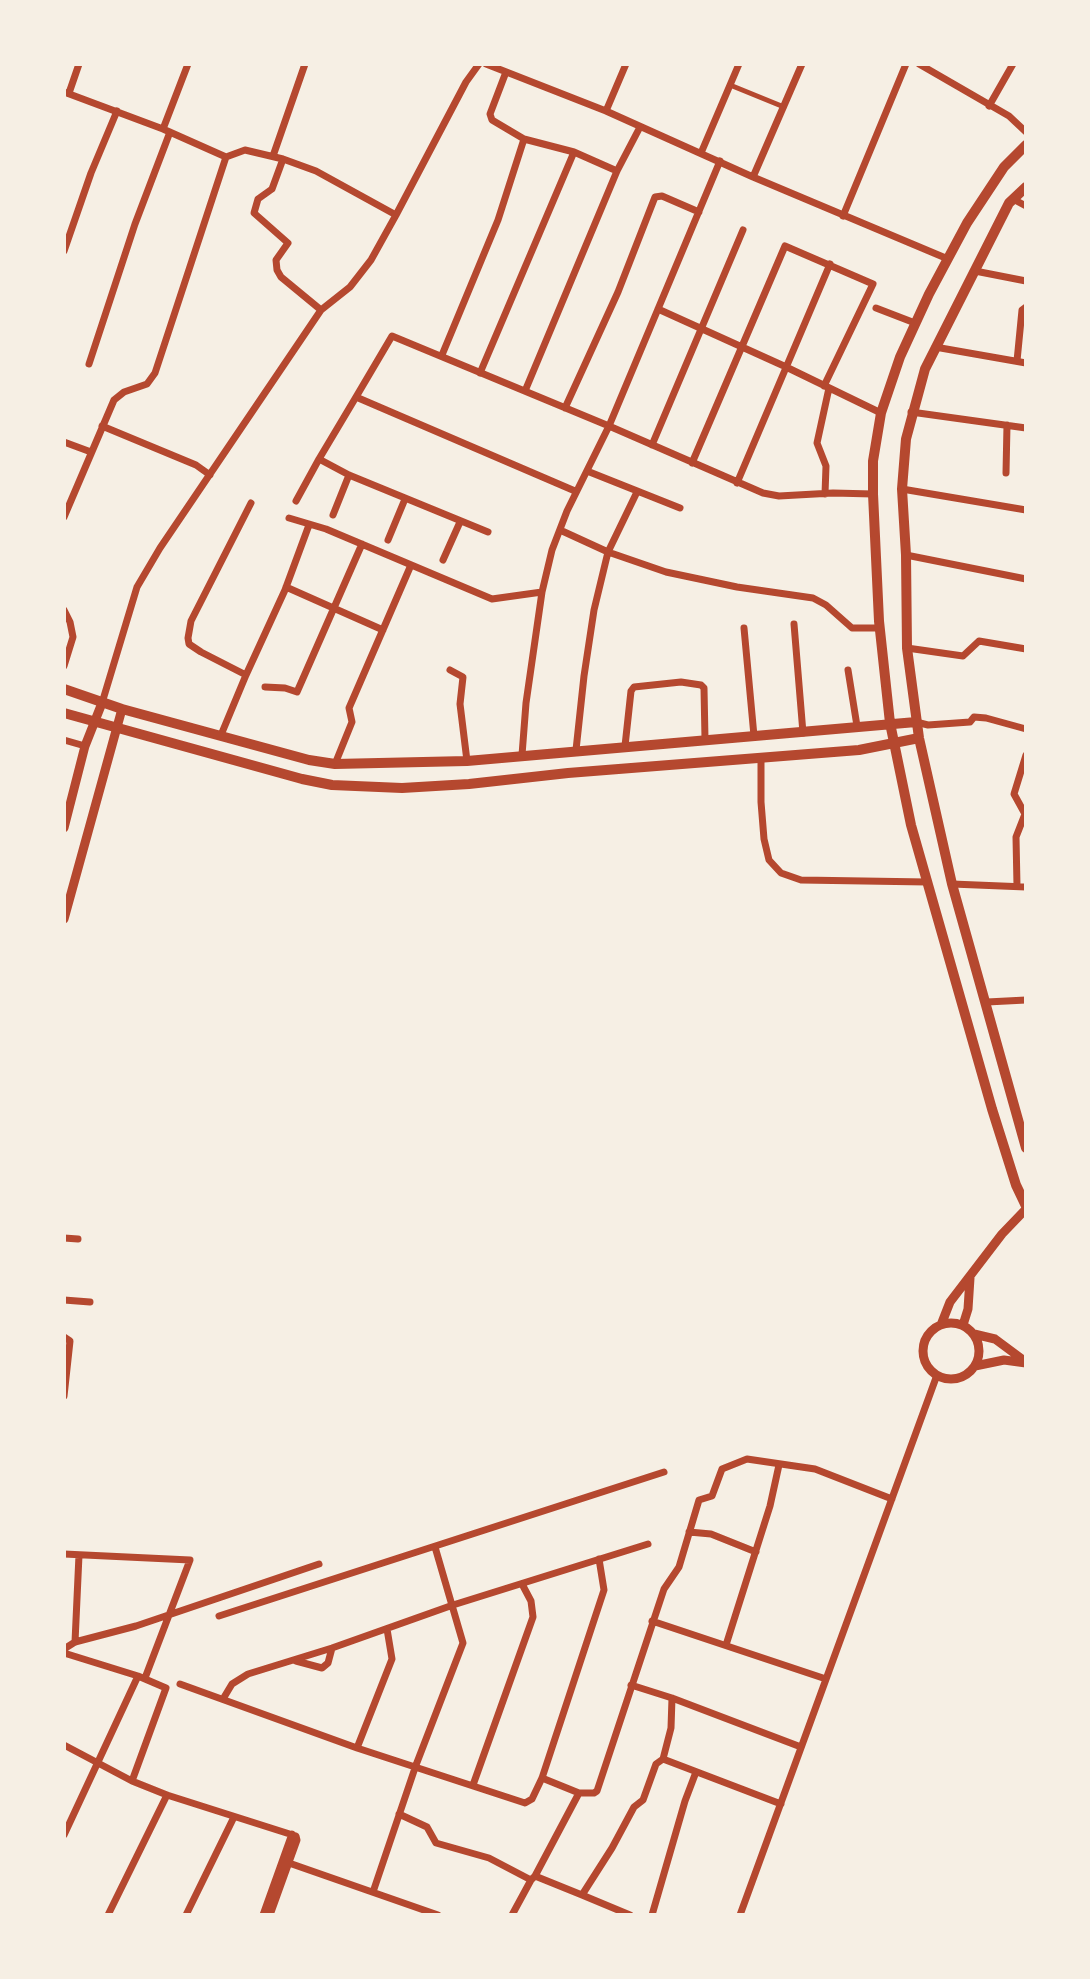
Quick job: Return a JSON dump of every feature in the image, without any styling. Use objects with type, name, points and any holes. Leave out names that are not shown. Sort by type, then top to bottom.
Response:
[{"type":"main road","points":[[1026,145],[988,189],[915,323],[881,413],[873,461],[880,628],[890,723],[911,825],[992,1109],[1026,1208]]},
{"type":"main road","points":[[1026,187],[1013,199],[935,347],[911,412],[902,489],[907,648],[919,738],[952,884],[1022,1120],[1026,1148]]},
{"type":"main road","points":[[64,689],[122,709],[309,760],[335,764],[467,761],[916,722]]},
{"type":"main road","points":[[64,713],[332,785],[423,787],[859,750],[919,738]]},
{"type":"main road","points":[[592,748],[594,771]]},
{"type":"main road","points":[[568,773],[571,750]]},
{"type":"street","points":[[79,64],[66,92],[166,130],[226,157],[245,150],[316,171],[396,215]]},
{"type":"street","points":[[89,364],[188,64]]},
{"type":"street","points":[[273,156],[305,64]]},
{"type":"street","points":[[64,828],[85,746],[102,703],[137,587],[160,548],[321,310],[350,287],[371,260],[466,82],[479,64]]},
{"type":"street","points":[[486,64],[606,111],[948,259]]},
{"type":"street","points":[[606,111],[626,64]]},
{"type":"street","points":[[701,153],[739,64]]},
{"type":"street","points":[[753,177],[802,64]]},
{"type":"street","points":[[843,216],[906,64]]},
{"type":"street","points":[[919,64],[1009,116],[1026,132]]},
{"type":"street","points":[[989,106],[1013,64]]},
{"type":"street","points":[[506,72],[490,117],[504,129],[524,139],[574,152],[617,171]]},
{"type":"street","points":[[729,85],[785,107]]},
{"type":"street","points":[[64,251],[117,111]]},
{"type":"street","points":[[525,391],[617,171],[640,127]]},
{"type":"street","points":[[442,355],[498,220],[524,139]]},
{"type":"street","points":[[480,373],[574,152]]},
{"type":"street","points":[[64,517],[102,426],[119,395],[147,384],[155,373],[226,157]]},
{"type":"street","points":[[283,159],[272,189],[258,199],[254,213],[288,243],[276,260],[281,277],[321,310]]},
{"type":"street","points":[[522,755],[542,592],[552,550],[575,491],[609,426],[720,161]]},
{"type":"street","points":[[565,408],[618,292],[656,195],[699,212]]},
{"type":"street","points":[[1013,199],[1026,206]]},
{"type":"street","points":[[652,445],[743,230]]},
{"type":"street","points":[[692,463],[785,246],[873,284],[826,387],[817,443],[826,466],[825,494]]},
{"type":"street","points":[[737,483],[784,366],[830,264]]},
{"type":"street","points":[[975,271],[1026,281]]},
{"type":"street","points":[[935,347],[1022,362],[1022,310],[1026,307]]},
{"type":"street","points":[[876,308],[915,323]]},
{"type":"street","points":[[658,309],[881,413]]},
{"type":"street","points":[[296,501],[392,336],[737,483],[779,496],[873,494]]},
{"type":"street","points":[[356,397],[575,491]]},
{"type":"street","points":[[911,412],[1026,428]]},
{"type":"street","points":[[1006,473],[1007,425]]},
{"type":"street","points":[[102,426],[196,465],[210,475]]},
{"type":"street","points":[[64,442],[91,452]]},
{"type":"street","points":[[319,459],[349,475],[488,532]]},
{"type":"street","points":[[587,471],[680,508]]},
{"type":"street","points":[[333,515],[349,475]]},
{"type":"street","points":[[902,489],[1026,510]]},
{"type":"street","points":[[571,750],[608,552],[637,492]]},
{"type":"street","points":[[388,540],[405,499]]},
{"type":"street","points":[[246,675],[201,652],[189,644],[188,638],[191,621],[251,503]]},
{"type":"street","points":[[289,518],[326,529],[492,599],[542,592]]},
{"type":"street","points":[[443,560],[460,522]]},
{"type":"street","points":[[221,735],[286,587],[309,525]]},
{"type":"street","points":[[560,530],[608,552],[666,572],[737,587],[813,598],[852,628],[880,628]]},
{"type":"street","points":[[265,687],[297,692],[362,544]]},
{"type":"street","points":[[906,555],[1026,579]]},
{"type":"street","points":[[335,764],[352,722],[349,708],[411,565]]},
{"type":"street","points":[[286,587],[383,630]]},
{"type":"street","points":[[64,610],[73,637],[64,666]]},
{"type":"street","points":[[794,624],[803,733]]},
{"type":"street","points":[[744,628],[754,736]]},
{"type":"street","points":[[907,648],[963,656],[979,641],[1026,649]]},
{"type":"street","points":[[450,670],[463,677],[460,704],[467,761]]},
{"type":"street","points":[[848,670],[857,726]]},
{"type":"street","points":[[625,746],[629,696],[634,687],[681,682],[704,688],[705,739]]},
{"type":"street","points":[[64,919],[122,709]]},
{"type":"street","points":[[916,722],[928,725],[970,722],[974,717],[1026,729]]},
{"type":"street","points":[[919,738],[928,725]]},
{"type":"street","points":[[64,740],[85,746]]},
{"type":"street","points":[[952,884],[1022,886],[1016,837],[1025,814],[1014,794],[1026,755]]},
{"type":"street","points":[[761,757],[764,839],[769,860],[781,873],[801,880],[927,882]]},
{"type":"street","points":[[987,1002],[1026,1000]]},
{"type":"street","points":[[941,1325],[950,1302],[1026,1208]]},
{"type":"street","points":[[64,1238],[78,1239]]},
{"type":"street","points":[[963,1325],[968,1309],[970,1278]]},
{"type":"street","points":[[64,1300],[90,1302]]},
{"type":"street","points":[[941,1325],[963,1325],[974,1334],[979,1344],[979,1356],[968,1374],[947,1379],[928,1367],[924,1355],[925,1343],[931,1332],[941,1325]]},
{"type":"street","points":[[974,1334],[995,1339],[1026,1362]]},
{"type":"street","points":[[64,1337],[70,1341],[64,1396]]},
{"type":"street","points":[[975,1366],[1004,1360],[1026,1362]]},
{"type":"street","points":[[740,1915],[937,1375]]},
{"type":"street","points":[[542,1778],[579,1793],[597,1791],[664,1589],[679,1567],[699,1500],[711,1498],[722,1469],[747,1459],[815,1469],[892,1499]]},
{"type":"street","points":[[726,1645],[756,1552],[779,1465]]},
{"type":"street","points":[[219,1616],[664,1472]]},
{"type":"street","points":[[689,1532],[711,1534],[756,1552]]},
{"type":"street","points":[[223,1699],[239,1678],[453,1605],[648,1544]]},
{"type":"street","points":[[373,1892],[416,1765],[463,1643],[435,1547]]},
{"type":"street","points":[[64,1554],[190,1560],[141,1677],[64,1835]]},
{"type":"street","points":[[75,1642],[79,1555]]},
{"type":"street","points":[[180,1684],[523,1804],[532,1799],[542,1778],[604,1590],[599,1559]]},
{"type":"street","points":[[64,1651],[75,1642],[319,1564]]},
{"type":"street","points":[[473,1785],[533,1617],[531,1601],[522,1584]]},
{"type":"street","points":[[652,1621],[826,1679]]},
{"type":"street","points":[[357,1748],[392,1659],[387,1629]]},
{"type":"street","points":[[294,1660],[322,1668],[328,1663],[332,1648]]},
{"type":"street","points":[[64,1651],[166,1688],[132,1781]]},
{"type":"street","points":[[631,1685],[801,1747]]},
{"type":"street","points":[[582,1895],[634,1807],[643,1800],[656,1764],[663,1759],[671,1728],[672,1698]]},
{"type":"street","points":[[64,1745],[132,1781],[167,1795],[292,1834],[297,1840],[270,1915]]},
{"type":"street","points":[[663,1759],[781,1804]]},
{"type":"street","points":[[652,1915],[696,1772]]},
{"type":"street","points":[[512,1915],[579,1793]]},
{"type":"street","points":[[108,1915],[167,1795]]},
{"type":"street","points":[[399,1814],[427,1827],[436,1843],[489,1858],[630,1915]]},
{"type":"street","points":[[186,1915],[234,1817]]},
{"type":"street","points":[[263,1915],[292,1834]]},
{"type":"street","points":[[289,1863],[438,1915]]}]
